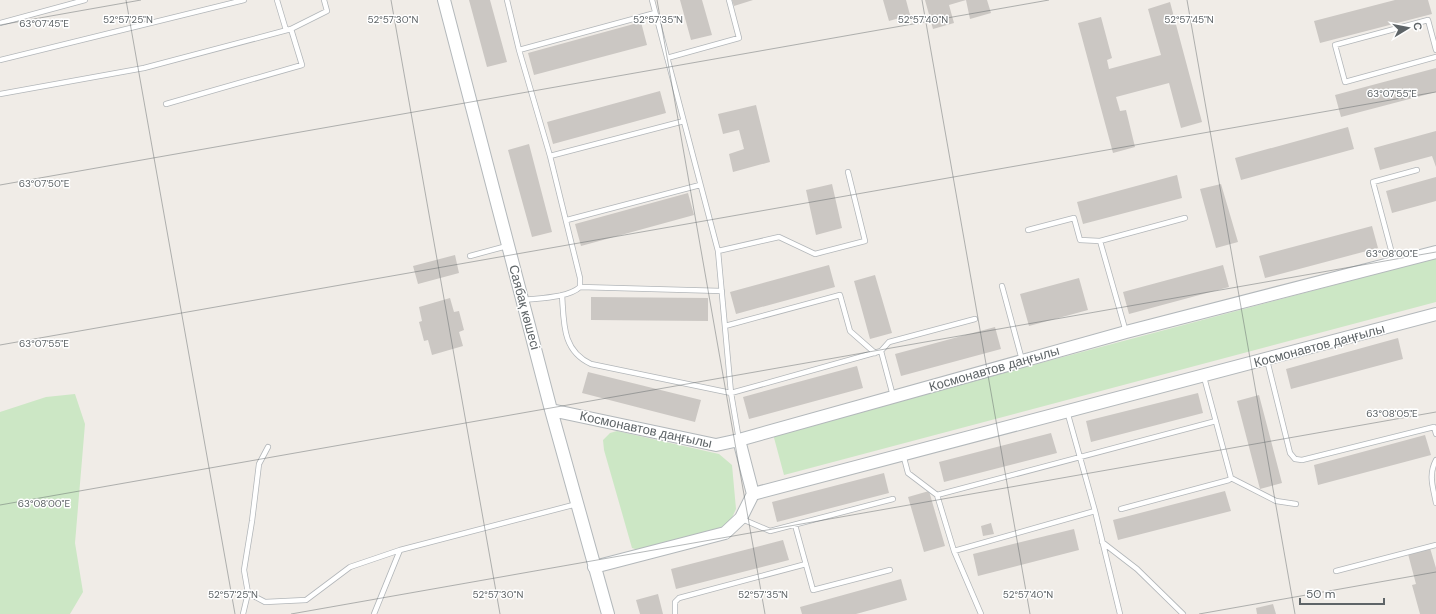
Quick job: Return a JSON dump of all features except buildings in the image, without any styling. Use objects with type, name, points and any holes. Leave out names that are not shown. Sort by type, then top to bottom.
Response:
[{"type":"street","name":"Саябақ көшесі","points":[[444,0],[551,410],[608,614]]},
{"type":"street","name":"Космонавтов даңғылы","points":[[551,410],[716,445],[739,440],[1126,332],[1436,252]]},
{"type":"street","name":"Космонавтов даңғылы","points":[[753,494],[1436,314]]},
{"type":"street","points":[[594,567],[725,533],[741,518],[753,494],[739,440]]},
{"type":"lane","points":[[0,23],[85,0]]},
{"type":"lane","points":[[0,60],[244,0]]},
{"type":"lane","points":[[166,104],[302,65],[277,0]]},
{"type":"lane","points":[[0,94],[144,68],[288,29],[327,11],[324,0]]},
{"type":"lane","points":[[507,0],[519,50],[567,220],[580,278],[580,287]]},
{"type":"lane","points":[[652,0],[718,251],[731,393],[739,440]]},
{"type":"lane","points":[[667,58],[739,38],[728,0]]},
{"type":"lane","points":[[519,50],[655,13]]},
{"type":"lane","points":[[1436,50],[1434,36],[1428,20],[1335,45],[1345,82],[1436,57]]},
{"type":"lane","points":[[550,156],[684,121]]},
{"type":"lane","points":[[1395,263],[1373,182],[1417,170]]},
{"type":"lane","points":[[718,251],[778,237],[815,254],[865,241],[848,172]]},
{"type":"lane","points":[[567,220],[700,185]]},
{"type":"lane","points":[[1028,230],[1074,218],[1080,240],[1100,242],[1185,218]]},
{"type":"lane","points":[[1100,242],[1126,332]]},
{"type":"lane","points":[[470,256],[508,245]]},
{"type":"lane","points":[[1002,286],[1022,360]]},
{"type":"lane","points":[[523,300],[562,295],[575,291],[580,287],[722,291]]},
{"type":"lane","points":[[562,295],[566,336],[572,350],[582,360],[591,364],[731,393],[875,353],[881,351],[889,342],[974,319]]},
{"type":"lane","points":[[725,326],[840,295],[850,331],[875,353]]},
{"type":"lane","points":[[881,351],[894,396]]},
{"type":"lane","points":[[1266,359],[1290,453],[1295,459],[1302,460],[1434,427],[1436,434]]},
{"type":"lane","points":[[1203,375],[1231,478],[1276,501],[1296,504]]},
{"type":"lane","points":[[1067,411],[1095,511],[1120,614]]},
{"type":"lane","points":[[937,494],[1216,421]]},
{"type":"lane","points":[[243,614],[248,593],[244,570],[259,464],[268,447]]},
{"type":"lane","points":[[903,454],[908,472],[937,494],[954,550],[981,614]]},
{"type":"lane","points":[[1436,460],[1431,473],[1436,503]]},
{"type":"lane","points":[[1121,509],[1229,480],[1231,478]]},
{"type":"lane","points":[[741,518],[770,531],[893,499]]},
{"type":"lane","points":[[248,593],[265,602],[306,600],[350,567],[400,550],[577,504]]},
{"type":"lane","points":[[954,550],[1095,511]]},
{"type":"lane","points":[[795,524],[813,590],[890,570]]},
{"type":"lane","points":[[1102,542],[1137,569],[1183,614]]},
{"type":"lane","points":[[1336,571],[1436,544]]},
{"type":"lane","points":[[374,614],[400,550]]},
{"type":"lane","points":[[675,614],[675,602],[679,598],[806,564]]},
{"type":"green space","points":[[1436,258],[1436,302],[784,475],[773,434]]},
{"type":"green space","points":[[75,394],[85,424],[75,543],[83,592],[70,614],[0,614],[0,412],[46,397]]},
{"type":"green space","points":[[617,431],[719,454],[732,465],[736,509],[730,522],[719,529],[641,551],[632,548],[604,450],[603,440],[610,433]]}]
